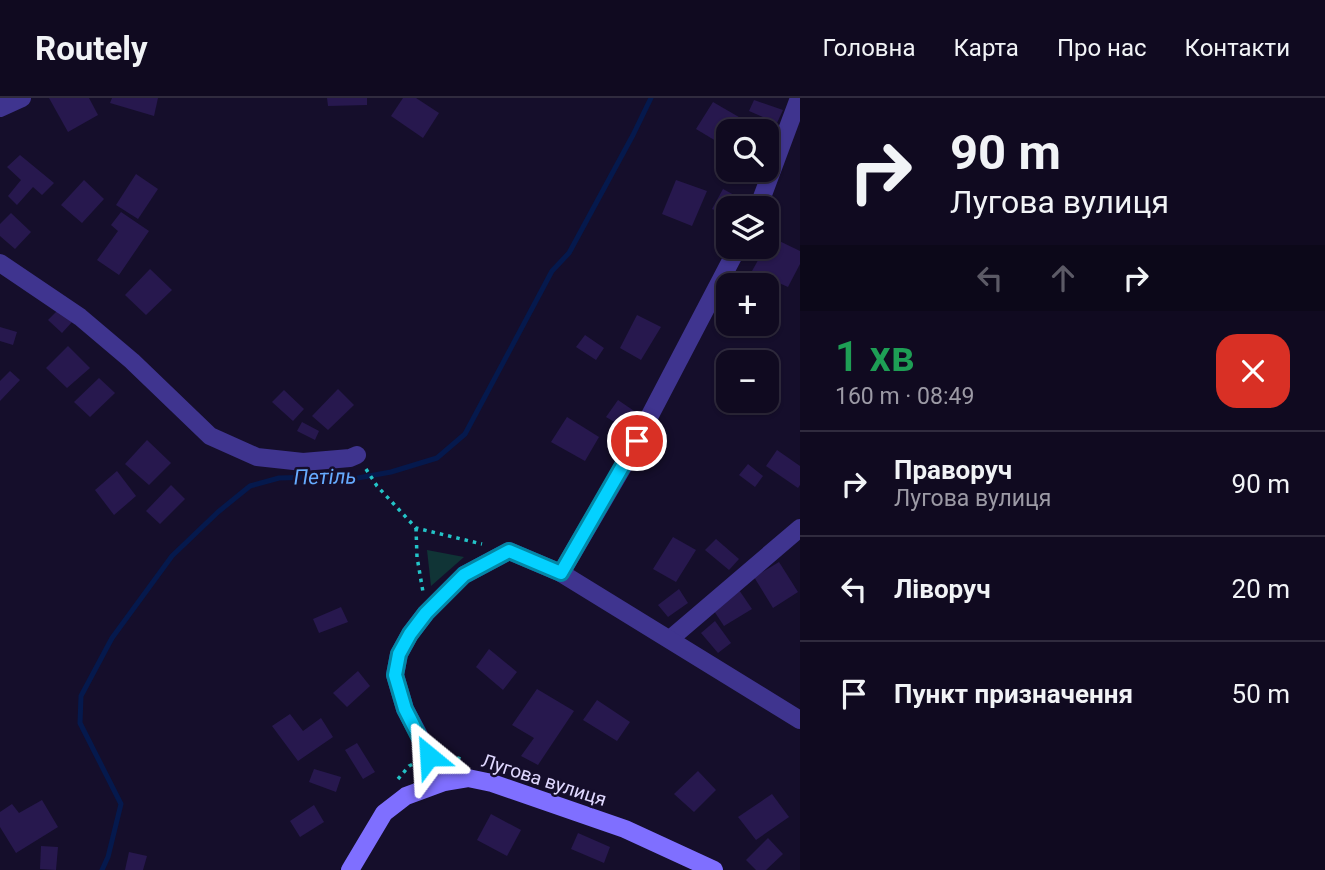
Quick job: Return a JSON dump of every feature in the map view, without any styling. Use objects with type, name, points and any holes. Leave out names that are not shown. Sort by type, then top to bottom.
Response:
[{"type":"street","points":[[0,108],[22,98]]},
{"type":"street","points":[[762,196],[799,98]]},
{"type":"street","points":[[561,573],[624,465],[732,259]]},
{"type":"street","points":[[0,263],[80,317],[132,361],[210,436],[257,457],[303,462],[350,458],[356,455]]},
{"type":"street","points":[[670,639],[800,528]]},
{"type":"street","points":[[444,782],[405,709],[395,675],[399,654],[426,613],[464,575],[509,551],[561,573],[800,720]]},
{"type":"street","name":"Лугова вулиця","points":[[351,870],[384,813],[406,796],[444,782],[468,778],[492,783],[625,829],[714,870]]},
{"type":"path","points":[[377,486],[415,528],[509,551]]},
{"type":"path","points":[[415,528],[426,613]]},
{"type":"green space","points":[[427,550],[464,557],[431,586]]},
{"type":"building","points":[[49,98],[89,98],[98,115],[68,132]]},
{"type":"building","points":[[112,98],[158,98],[154,116],[110,103]]},
{"type":"building","points":[[327,98],[367,98],[367,105],[328,106]]},
{"type":"building","points":[[403,98],[416,98],[439,113],[423,138],[391,116]]},
{"type":"building","points":[[754,100],[783,110],[779,119],[768,119],[749,111]]},
{"type":"building","points":[[713,102],[742,119],[716,119],[716,141],[696,129]]},
{"type":"building","points":[[20,155],[54,183],[42,195],[33,187],[17,205],[8,196],[21,180],[7,167]]},
{"type":"building","points":[[136,174],[158,189],[138,219],[116,205]]},
{"type":"building","points":[[84,180],[104,199],[82,223],[61,205]]},
{"type":"building","points":[[676,180],[707,191],[692,226],[662,214]]},
{"type":"building","points":[[723,189],[736,196],[719,196]]},
{"type":"building","points":[[121,212],[149,231],[119,275],[97,260],[118,231],[111,225]]},
{"type":"building","points":[[11,213],[31,232],[15,249],[0,236],[0,224]]},
{"type":"building","points":[[779,241],[800,251],[800,264],[788,287],[779,283],[779,273],[752,271],[759,259],[779,259]]},
{"type":"building","points":[[150,269],[172,290],[146,315],[125,295]]},
{"type":"building","points":[[60,308],[73,321],[62,333],[48,320]]},
{"type":"building","points":[[637,315],[661,327],[641,360],[620,348]]},
{"type":"building","points":[[0,327],[17,332],[13,345],[0,341]]},
{"type":"building","points":[[585,335],[604,348],[596,360],[576,347]]},
{"type":"building","points":[[68,346],[90,368],[67,388],[46,368]]},
{"type":"building","points":[[10,371],[20,380],[0,401],[0,381]]},
{"type":"building","points":[[99,378],[115,393],[90,417],[74,402]]},
{"type":"building","points":[[338,389],[354,405],[328,430],[312,416]]},
{"type":"building","points":[[284,390],[304,409],[293,421],[272,402]]},
{"type":"building","points":[[618,400],[640,415],[628,430],[606,417]]},
{"type":"building","points":[[567,417],[599,437],[585,461],[551,442]]},
{"type":"building","points":[[302,422],[319,431],[315,440],[297,431]]},
{"type":"building","points":[[147,440],[171,463],[149,485],[125,464]]},
{"type":"building","points":[[777,450],[800,466],[798,488],[766,466]]},
{"type":"building","points":[[748,464],[763,476],[755,487],[739,475]]},
{"type":"building","points":[[117,471],[136,496],[114,515],[95,490]]},
{"type":"building","points":[[171,485],[185,499],[160,524],[146,511]]},
{"type":"building","points":[[673,537],[696,550],[676,582],[653,569]]},
{"type":"building","points":[[716,539],[739,559],[729,570],[705,550]]},
{"type":"building","points":[[779,562],[798,592],[773,608],[754,577]]},
{"type":"building","points":[[679,589],[688,603],[668,617],[658,605]]},
{"type":"building","points":[[739,590],[752,609],[724,626],[712,608]]},
{"type":"building","points":[[341,607],[348,622],[319,633],[313,619]]},
{"type":"building","points":[[715,621],[731,643],[718,653],[701,633]]},
{"type":"building","points":[[489,649],[517,672],[503,690],[476,667]]},
{"type":"building","points":[[358,671],[370,686],[347,707],[333,693]]},
{"type":"building","points":[[537,689],[574,711],[538,765],[521,756],[534,738],[512,725]]},
{"type":"building","points":[[597,700],[630,722],[617,741],[583,720]]},
{"type":"building","points":[[290,714],[303,731],[321,718],[333,737],[298,761],[272,726]]},
{"type":"building","points":[[357,743],[375,772],[363,779],[345,750]]},
{"type":"building","points":[[314,769],[341,777],[336,792],[309,782]]},
{"type":"building","points":[[698,771],[716,790],[694,812],[674,794]]},
{"type":"building","points":[[772,794],[789,817],[756,840],[738,817]]},
{"type":"building","points":[[42,800],[58,827],[16,853],[0,827],[0,812],[12,804],[19,813]]},
{"type":"building","points":[[314,805],[324,822],[300,837],[290,821]]},
{"type":"building","points":[[491,814],[521,830],[507,856],[477,840]]},
{"type":"building","points":[[578,833],[610,847],[604,863],[571,849]]},
{"type":"building","points":[[768,838],[783,854],[766,870],[756,870],[746,860]]},
{"type":"building","points":[[41,846],[58,847],[56,870],[40,869]]},
{"type":"building","points":[[129,852],[147,856],[143,870],[125,870]]},
{"type":"waterway","name":"Петіль","points":[[102,870],[108,857],[121,804],[80,723],[81,696],[112,638],[172,556],[250,486],[279,478],[314,477],[341,481],[391,472],[437,458],[465,434],[552,271],[569,253],[651,98]]},
{"type":"route","points":[[429,756],[405,709],[395,675],[399,654],[410,634],[426,613],[464,575],[509,551],[561,573],[637,441]]}]
